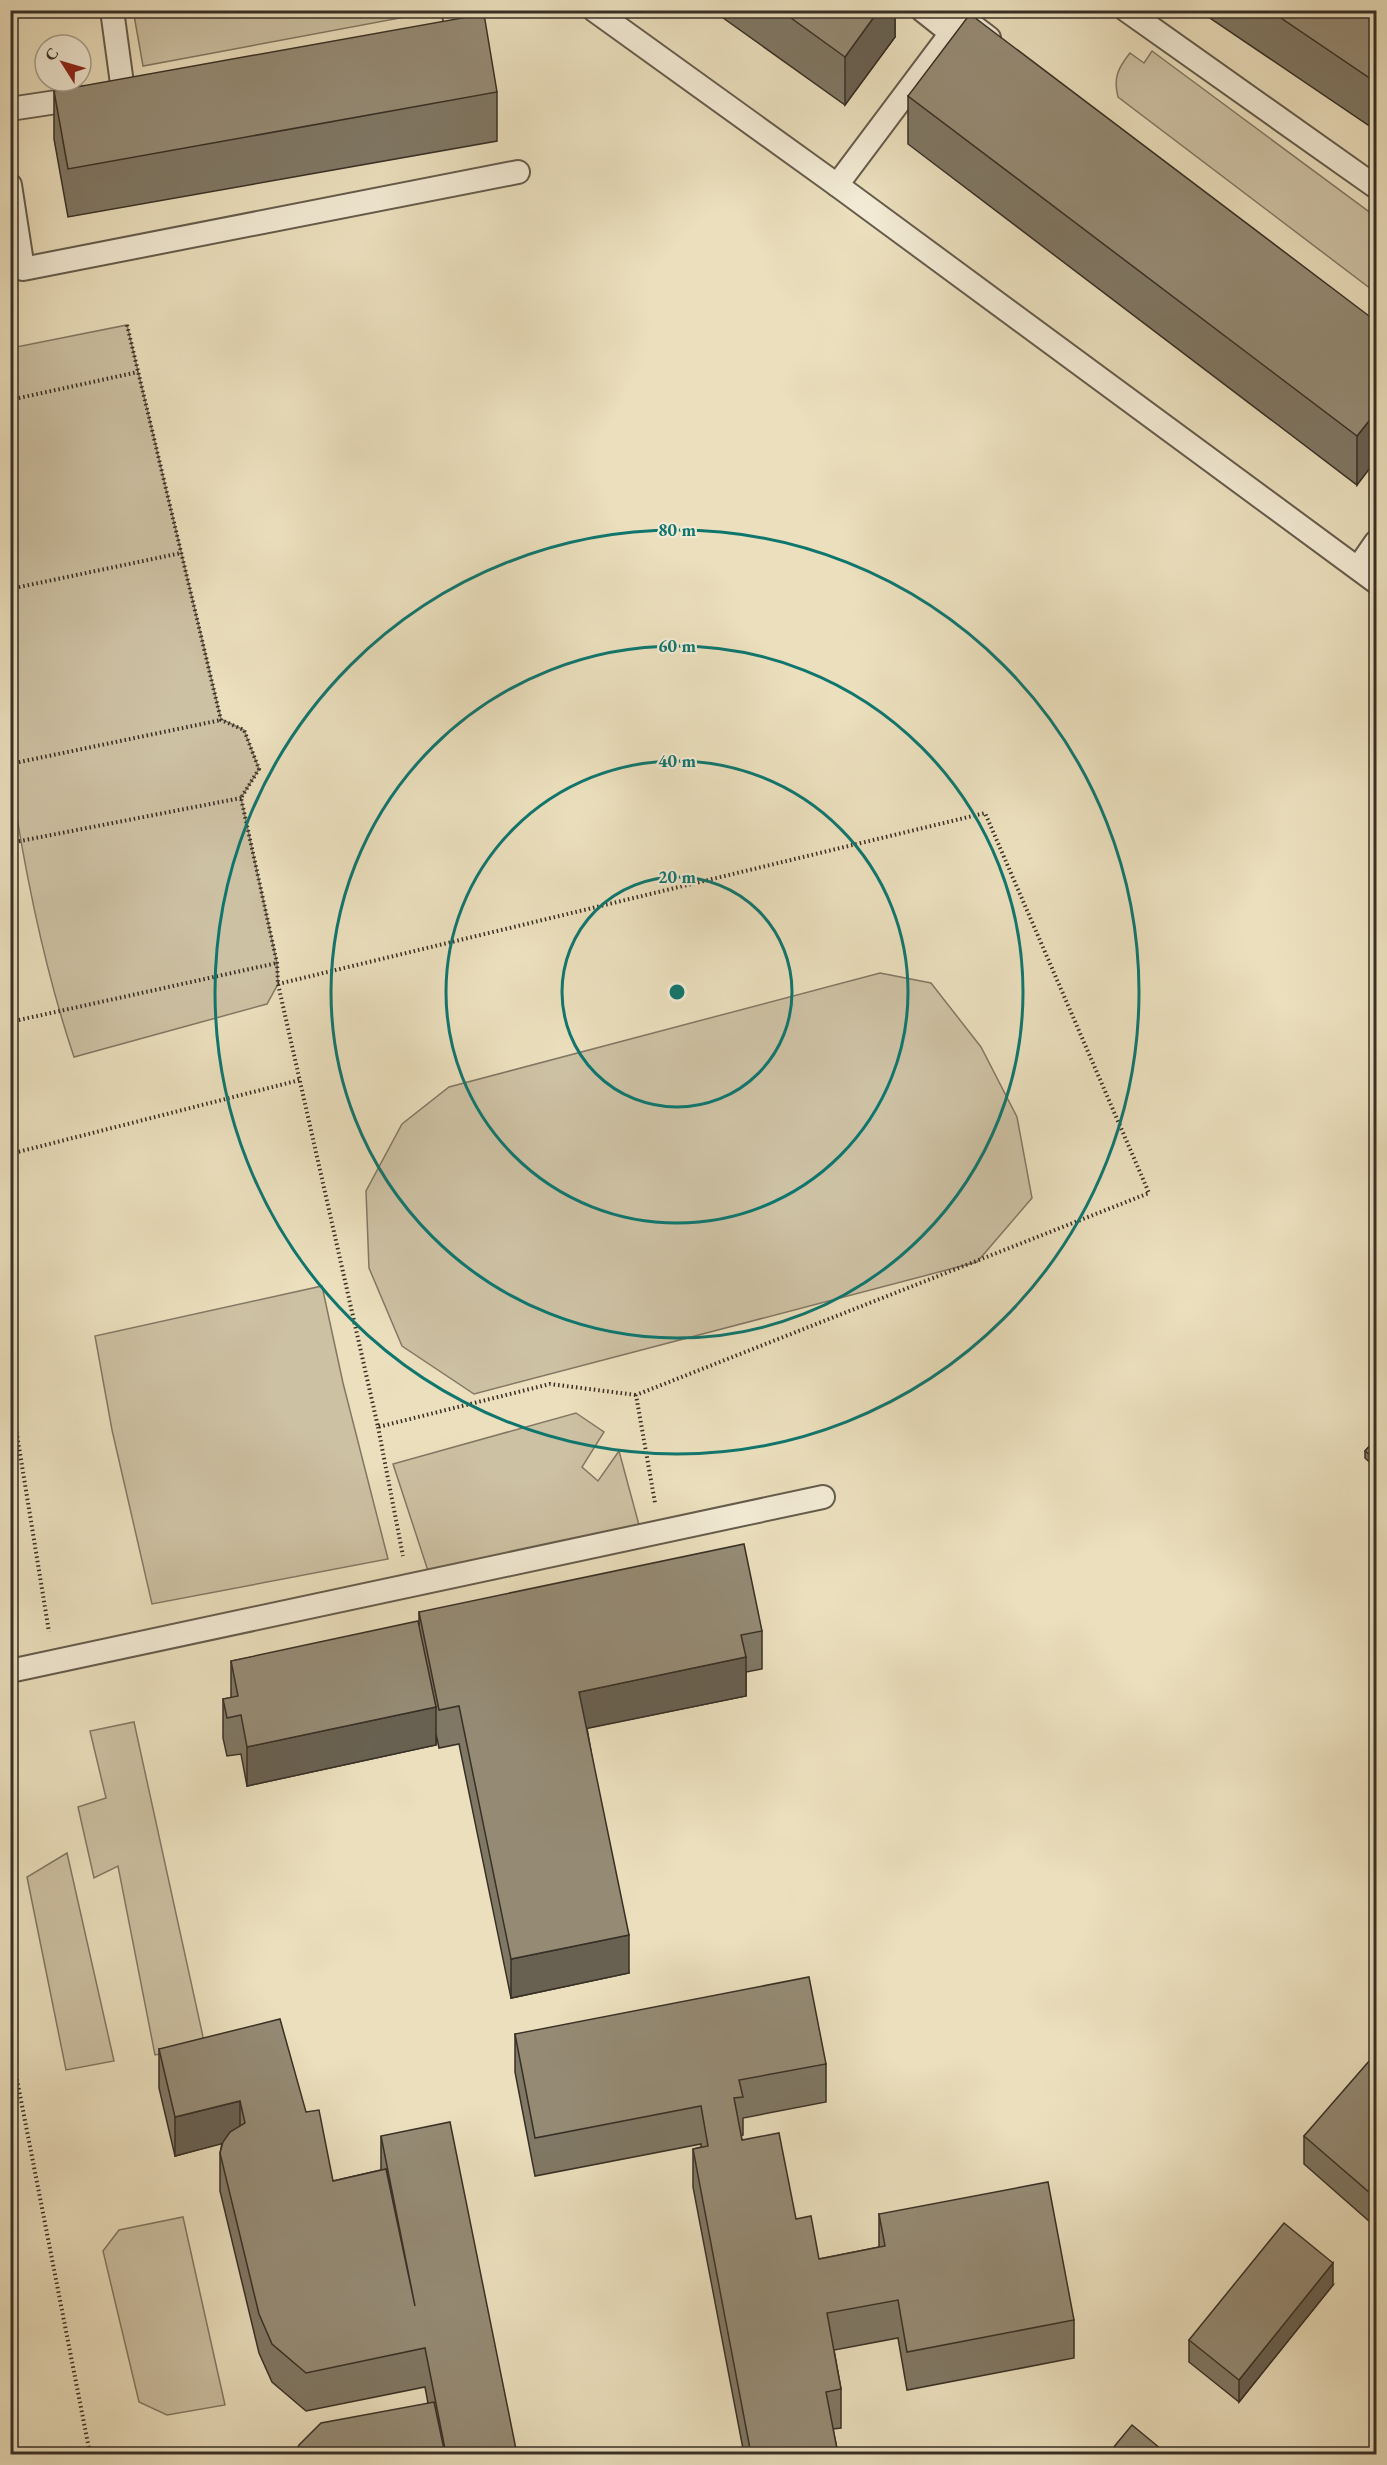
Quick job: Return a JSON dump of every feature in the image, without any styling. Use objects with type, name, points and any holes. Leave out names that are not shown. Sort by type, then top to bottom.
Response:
[{"type":"lane","points":[[112,10],[123,92]]},
{"type":"lane","points":[[423,39],[458,33],[453,10]]},
{"type":"lane","points":[[594,10],[1377,582]]},
{"type":"lane","points":[[922,10],[961,20],[1010,54]]},
{"type":"lane","points":[[1126,10],[1377,187]]},
{"type":"lane","points":[[837,186],[961,20]]},
{"type":"lane","points":[[10,109],[158,86]]},
{"type":"lane","points":[[10,185],[23,269],[518,172]]},
{"type":"lane","points":[[1358,568],[1377,542]]},
{"type":"lane","points":[[10,1671],[823,1497]]},
{"type":"path","points":[[127,325],[221,720]]},
{"type":"path","points":[[10,400],[138,372]]},
{"type":"path","points":[[10,589],[181,553]]},
{"type":"path","points":[[10,764],[221,720],[244,730],[259,769],[241,798],[277,963],[278,984],[378,1427],[409,1586]]},
{"type":"path","points":[[10,843],[241,798]]},
{"type":"path","points":[[278,984],[985,813],[1149,1193],[636,1395],[550,1384],[378,1427]]},
{"type":"path","points":[[10,1022],[277,963]]},
{"type":"path","points":[[10,1154],[300,1080]]},
{"type":"path","points":[[10,1392],[54,1662]]},
{"type":"path","points":[[636,1395],[660,1532]]},
{"type":"path","points":[[10,2043],[90,2454]]},
{"type":"shaded area","points":[[427,10],[427,13],[143,66],[134,15],[155,11]]},
{"type":"shaded area","points":[[1152,51],[1376,217],[1376,288],[1371,289],[1118,97],[1116,79],[1126,58],[1130,53],[1144,63]]},
{"type":"shaded area","points":[[127,325],[221,719],[244,730],[259,769],[241,798],[277,963],[278,984],[267,1004],[74,1057],[53,989],[36,920],[11,780],[11,348]]},
{"type":"shaded area","points":[[880,973],[931,983],[981,1047],[1017,1117],[1032,1198],[977,1262],[474,1394],[402,1346],[369,1268],[366,1191],[402,1124],[449,1087]]},
{"type":"shaded area","points":[[322,1286],[343,1383],[388,1559],[152,1604],[112,1430],[95,1336]]},
{"type":"shaded area","points":[[576,1413],[604,1432],[582,1467],[598,1481],[619,1451],[639,1525],[432,1583],[393,1464]]},
{"type":"shaded area","points":[[134,1722],[205,2046],[155,2055],[118,1866],[94,1878],[78,1807],[106,1798],[90,1731]]},
{"type":"shaded area","points":[[67,1853],[114,2061],[66,2070],[27,1877]]},
{"type":"shaded area","points":[[183,2217],[225,2405],[167,2415],[139,2402],[103,2251],[119,2230]]},
{"type":"building","points":[[780,10],[879,10],[845,57]]},
{"type":"building","points":[[1269,10],[1377,10],[1377,83]]},
{"type":"building","points":[[484,14],[497,92],[68,169],[54,93],[93,93],[93,84]]},
{"type":"building","points":[[970,14],[1377,322],[1377,411],[1357,436],[908,96]]},
{"type":"building","points":[[1377,1438],[1377,1461],[1365,1451]]},
{"type":"building","points":[[744,1544],[762,1631],[741,1635],[746,1657],[579,1692],[629,1935],[511,1959],[459,1706],[439,1710],[419,1612]]},
{"type":"building","points":[[418,1621],[436,1707],[247,1747],[241,1715],[227,1718],[223,1699],[238,1696],[231,1661]]},
{"type":"building","points":[[809,1977],[826,2064],[739,2080],[743,2097],[734,2098],[742,2140],[779,2133],[796,2219],[811,2216],[819,2259],[885,2246],[879,2214],[1048,2182],[1074,2320],[907,2352],[898,2300],[827,2313],[841,2389],[826,2392],[838,2454],[751,2454],[693,2149],[708,2146],[701,2106],[535,2138],[515,2034]]},
{"type":"building","points":[[280,2019],[306,2112],[319,2110],[333,2181],[386,2169],[415,2306],[381,2136],[450,2122],[517,2454],[446,2454],[425,2348],[306,2373],[272,2344],[259,2314],[220,2153],[223,2142],[230,2132],[245,2123],[240,2101],[175,2117],[159,2049]]},
{"type":"building","points":[[1370,2060],[1377,2065],[1377,2199],[1304,2136]]},
{"type":"building","points":[[1284,2223],[1333,2263],[1239,2380],[1189,2340]]},
{"type":"building","points":[[434,2402],[445,2454],[294,2454],[299,2445],[321,2423]]},
{"type":"building","points":[[1132,2425],[1167,2454],[1108,2454]]}]
